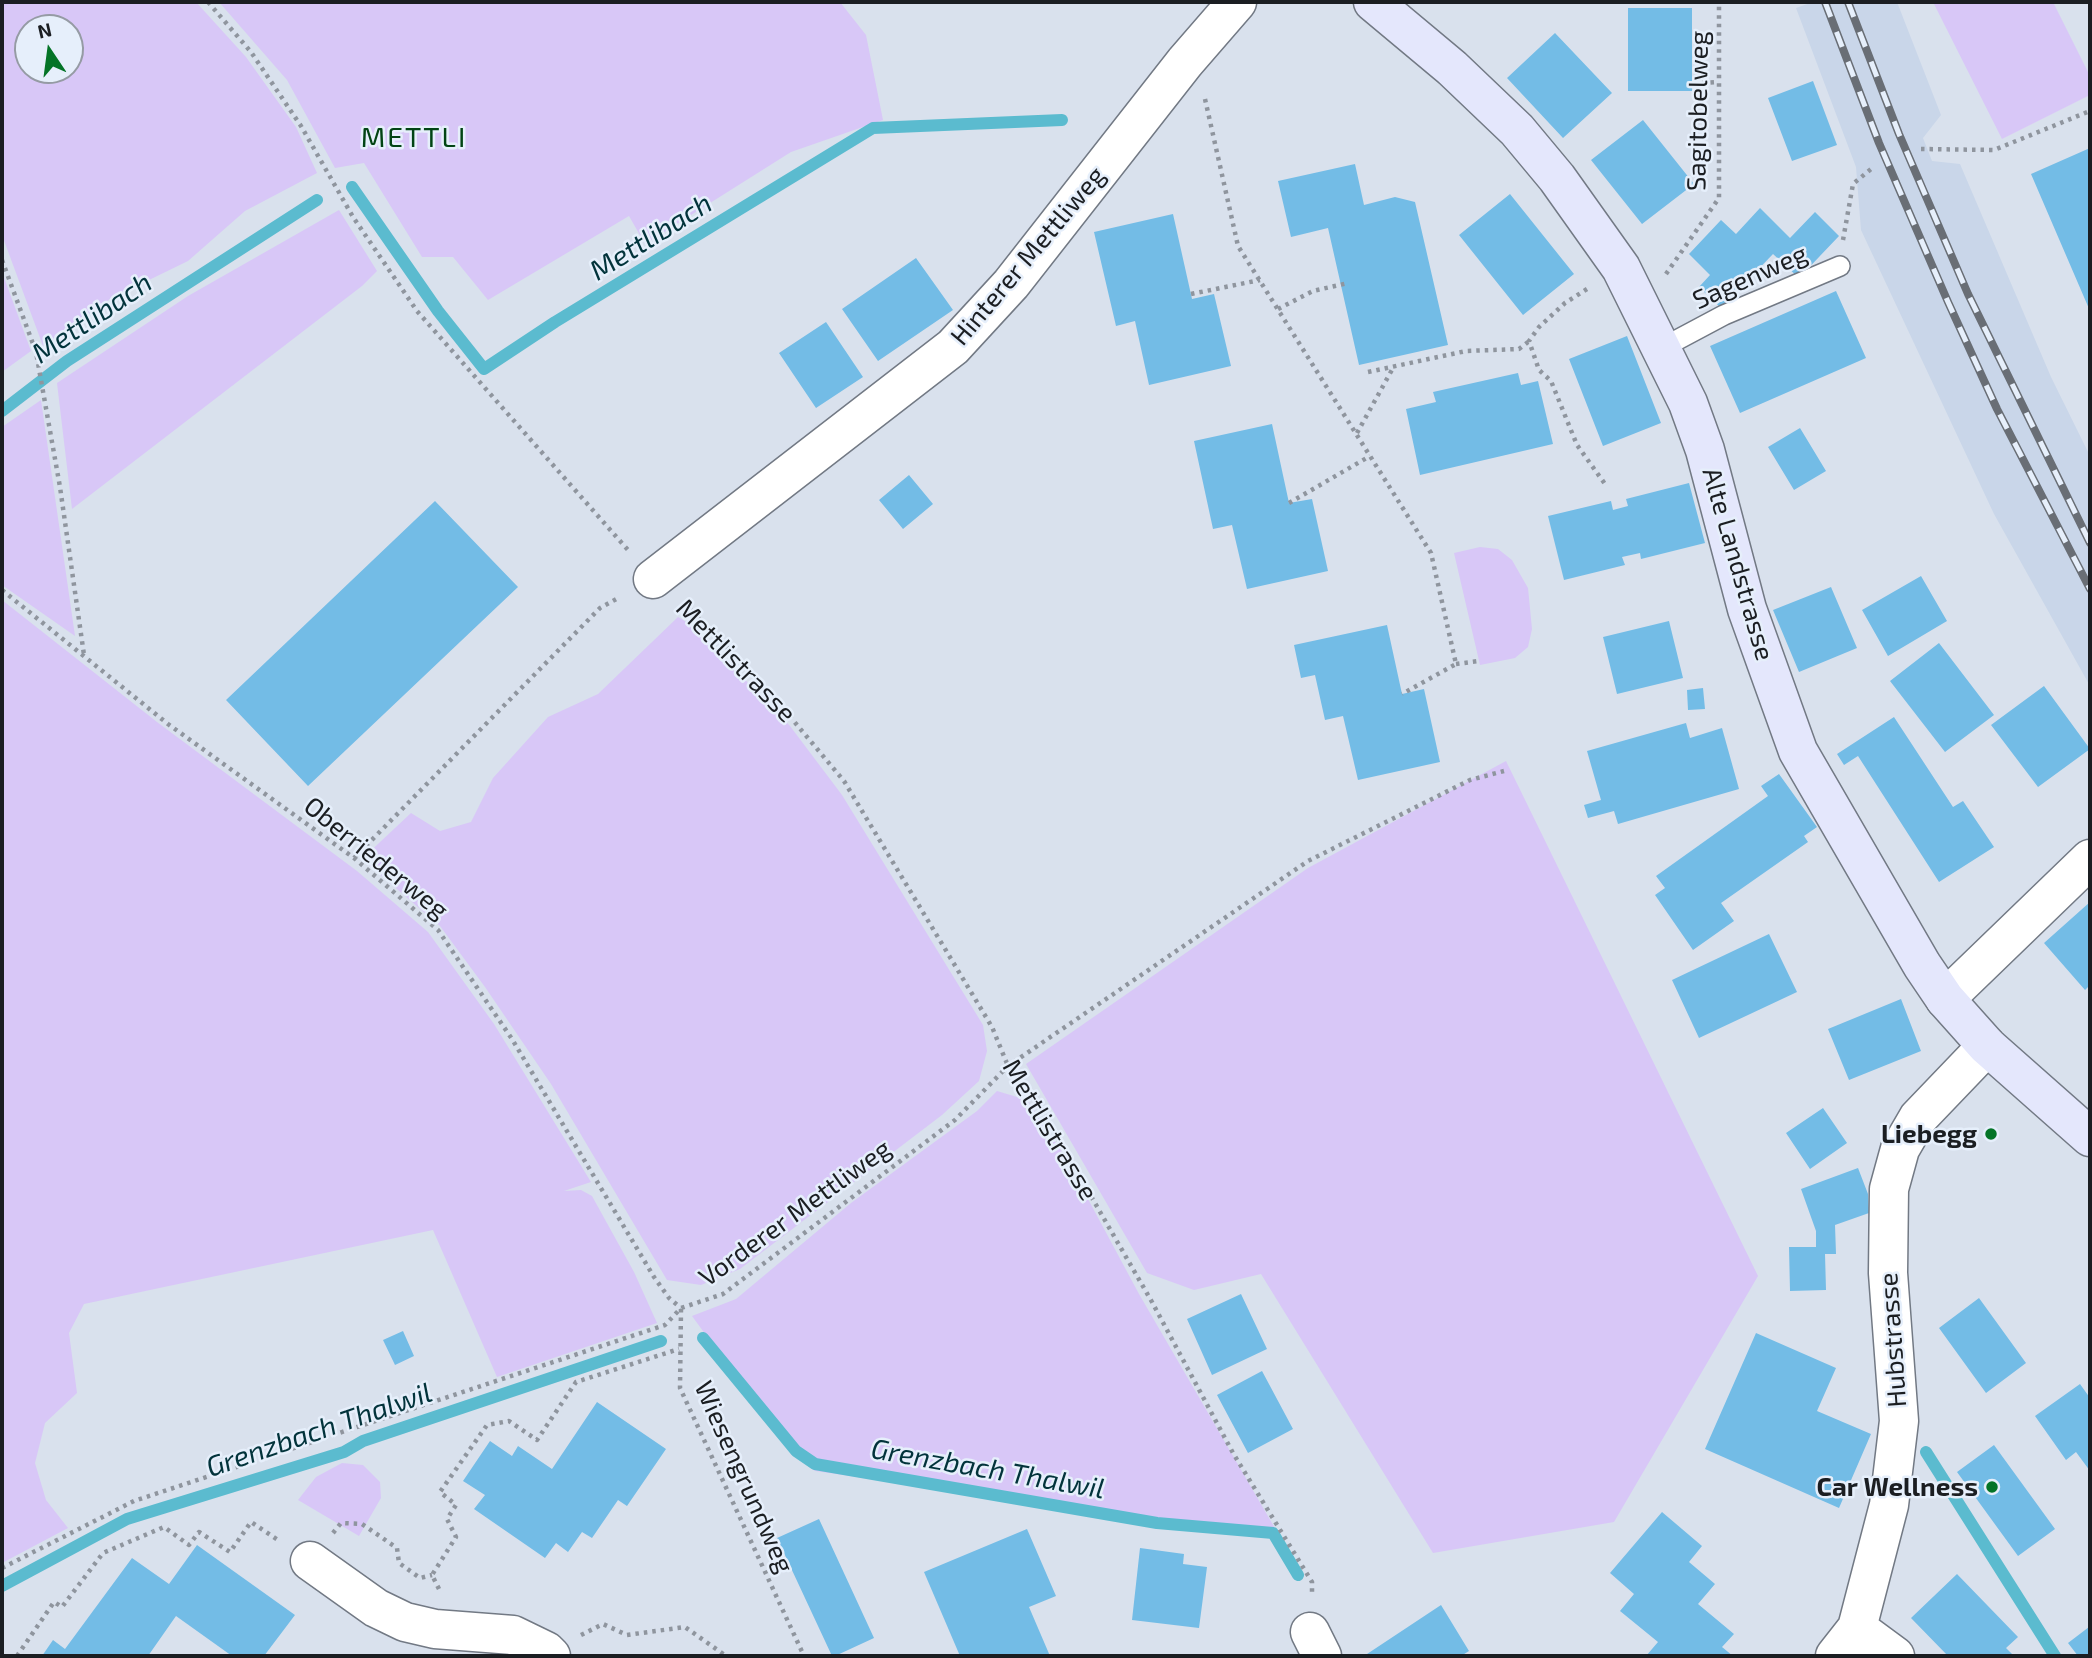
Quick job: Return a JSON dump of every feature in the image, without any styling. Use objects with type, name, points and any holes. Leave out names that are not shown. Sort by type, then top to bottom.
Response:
[{"type":"main road","name":"Alte Landstrasse","points":[[1373,2],[1452,68],[1517,130],[1557,178],[1620,268],[1662,348],[1705,450],[1747,609],[1798,751],[1922,965],[1945,999],[1987,1046],[2090,1137]]},
{"type":"street","name":"Hinterer Mettliweg","points":[[653,579],[953,347],[1011,284],[1185,62],[1237,2]]},
{"type":"street","points":[[1945,999],[2090,859]]},
{"type":"street","name":"Hubstrasse","points":[[1846,1642],[1889,1504],[1899,1421],[1888,1273],[1889,1189],[1899,1149],[1918,1118],[1987,1046]]},
{"type":"street","points":[[310,1561],[376,1608],[405,1622],[435,1629],[513,1635],[549,1653]]},
{"type":"street","points":[[1846,1642],[1895,1656]]},
{"type":"lane","name":"Sagenweg","points":[[1662,348],[1724,316],[1817,278],[1840,265]]},
{"type":"path","name":"Mettlistrasse","points":[[208,2],[251,52],[302,126],[353,218],[416,311],[653,579],[685,604],[766,688],[844,781],[992,1027],[1008,1066],[1039,1105],[1152,1302],[1233,1454],[1312,1582],[1316,1644]]},
{"type":"path","name":"Sagitobelweg","points":[[1665,275],[1719,198],[1719,2]]},
{"type":"path","points":[[1185,62],[1198,76],[1238,246],[1431,553],[1456,664]]},
{"type":"path","points":[[1702,83],[1719,82]]},
{"type":"path","points":[[1922,149],[1994,150],[2090,111]]},
{"type":"path","name":"Sagenweg","points":[[1840,265],[1847,204],[1853,184],[1871,169]]},
{"type":"path","points":[[2,260],[36,352],[85,656]]},
{"type":"path","points":[[1368,372],[1466,351],[1519,349],[1565,303],[1620,268]]},
{"type":"path","points":[[1191,294],[1260,281]]},
{"type":"path","points":[[1278,309],[1313,291],[1348,283]]},
{"type":"path","points":[[1529,341],[1539,370],[1551,381],[1577,445],[1605,484]]},
{"type":"path","points":[[1357,433],[1393,368]]},
{"type":"path","points":[[1289,503],[1370,456]]},
{"type":"path","points":[[354,858],[600,608],[653,579]]},
{"type":"path","name":"Oberriederweg","points":[[2,590],[168,724],[354,858],[438,930],[512,1039],[654,1277],[669,1298],[681,1308]]},
{"type":"path","points":[[1402,694],[1456,664],[1479,661]]},
{"type":"path","name":"Vorderer Mettliweg","points":[[2,1568],[134,1501],[664,1325],[681,1308],[723,1294],[955,1120],[1008,1066],[1308,861],[1470,780],[1504,771]]},
{"type":"path","name":"Wiesengrundweg","points":[[681,1308],[678,1349],[680,1388],[804,1656]]},
{"type":"path","points":[[17,1656],[54,1602],[62,1607],[103,1553],[164,1527],[189,1545],[199,1532],[230,1552],[251,1522],[310,1561],[341,1523],[362,1524],[397,1549],[399,1563],[420,1578],[432,1575],[456,1537],[447,1519],[456,1505],[440,1492],[487,1425],[509,1421],[537,1440],[576,1382],[678,1349]]},
{"type":"path","points":[[432,1575],[441,1594]]},
{"type":"path","points":[[549,1653],[603,1624],[628,1635],[685,1627],[726,1656]]},
{"type":"shaded area","points":[[2,2],[196,2],[246,57],[296,127],[317,173],[245,211],[188,261],[110,299],[43,346],[2,235]]},
{"type":"shaded area","points":[[219,2],[840,2],[866,35],[883,120],[791,152],[645,244],[629,216],[488,300],[453,257],[422,257],[364,163],[335,168],[287,80]]},
{"type":"shaded area","points":[[1813,2],[1897,2],[1941,115],[1923,138],[1932,161],[1960,164],[2051,377],[2090,456],[2090,686],[1994,514],[1861,230],[1856,167],[1796,8]]},
{"type":"shaded area","points":[[1933,2],[2053,2],[2090,76],[2090,95],[2002,139]]},
{"type":"shaded area","points":[[339,210],[377,271],[362,286],[72,509],[57,383],[188,296]]},
{"type":"shaded area","points":[[2,272],[31,351],[2,372]]},
{"type":"shaded area","points":[[41,400],[75,636],[2,585],[2,427]]},
{"type":"shaded area","points":[[1480,547],[1498,549],[1512,560],[1528,588],[1532,629],[1528,647],[1515,658],[1480,665],[1454,553]]},
{"type":"shaded area","points":[[2,600],[157,722],[357,871],[428,932],[494,1024],[591,1182],[564,1191],[581,1190],[592,1196],[634,1272],[657,1323],[497,1377],[433,1230],[84,1304],[69,1333],[77,1393],[45,1423],[35,1463],[46,1500],[68,1528],[2,1563]]},
{"type":"shaded area","points":[[678,617],[693,626],[790,726],[842,795],[983,1025],[987,1051],[979,1081],[942,1115],[740,1269],[701,1285],[667,1280],[551,1084],[485,987],[440,926],[362,859],[411,813],[440,831],[471,822],[493,778],[548,717],[598,694]]},
{"type":"shaded area","points":[[1506,761],[1758,1276],[1614,1522],[1433,1553],[1261,1274],[1194,1290],[1147,1273],[1026,1064],[1308,868]]},
{"type":"shaded area","points":[[997,1091],[1027,1100],[1066,1158],[1139,1294],[1280,1537],[815,1471],[792,1453],[692,1316],[736,1299],[851,1203],[977,1111]]},
{"type":"shaded area","points":[[342,1463],[363,1465],[380,1482],[381,1498],[359,1536],[298,1500],[316,1477]]},
{"type":"building","points":[[1628,8],[1692,8],[1692,91],[1628,91]]},
{"type":"building","points":[[1555,33],[1612,93],[1563,138],[1507,78]]},
{"type":"building","points":[[1813,81],[1837,145],[1792,161],[1768,98]]},
{"type":"building","points":[[1643,120],[1694,184],[1642,224],[1591,160]]},
{"type":"building","points":[[2090,148],[2090,311],[2031,174]]},
{"type":"building","points":[[1355,164],[1364,205],[1395,197],[1415,202],[1448,345],[1359,365],[1328,228],[1291,237],[1278,181]]},
{"type":"building","points":[[1510,194],[1574,274],[1523,315],[1459,235]]},
{"type":"building","points":[[1760,208],[1790,238],[1815,212],[1839,236],[1799,278],[1773,254],[1721,308],[1699,287],[1710,275],[1689,254],[1721,220],[1736,234]]},
{"type":"building","points":[[1173,214],[1192,299],[1214,294],[1231,366],[1149,385],[1135,321],[1116,326],[1094,232]]},
{"type":"building","points":[[916,258],[953,310],[878,361],[842,309]]},
{"type":"building","points":[[1836,291],[1866,358],[1740,413],[1710,346]]},
{"type":"building","points":[[826,322],[863,377],[816,408],[779,353]]},
{"type":"building","points":[[1627,336],[1661,423],[1603,446],[1569,359]]},
{"type":"building","points":[[1518,373],[1521,385],[1538,381],[1553,444],[1420,475],[1406,409],[1436,402],[1433,392]]},
{"type":"building","points":[[1272,424],[1289,503],[1312,499],[1328,571],[1247,589],[1232,525],[1213,529],[1194,441]]},
{"type":"building","points":[[1800,428],[1826,471],[1794,490],[1768,447]]},
{"type":"building","points":[[909,475],[933,504],[903,529],[879,500]]},
{"type":"building","points":[[1689,483],[1705,543],[1641,559],[1640,553],[1622,557],[1625,565],[1564,580],[1548,516],[1611,501],[1613,510],[1628,506],[1626,499]]},
{"type":"building","points":[[435,501],[518,587],[308,786],[226,700]]},
{"type":"building","points":[[1921,576],[1947,621],[1888,656],[1862,610]]},
{"type":"building","points":[[1831,587],[1857,648],[1799,672],[1773,610]]},
{"type":"building","points":[[1669,621],[1683,678],[1617,694],[1603,637]]},
{"type":"building","points":[[1387,625],[1402,694],[1424,689],[1440,762],[1358,780],[1343,716],[1325,720],[1315,675],[1301,678],[1294,645]]},
{"type":"building","points":[[1939,643],[1994,715],[1945,752],[1890,681]]},
{"type":"building","points":[[2044,686],[2090,749],[2038,787],[1991,725]]},
{"type":"building","points":[[1703,688],[1705,709],[1688,710],[1687,690]]},
{"type":"building","points":[[1894,717],[1953,807],[1963,801],[1994,847],[1939,882],[1858,756],[1844,765],[1837,754]]},
{"type":"building","points":[[1686,723],[1690,738],[1722,728],[1739,789],[1618,824],[1614,811],[1588,818],[1584,805],[1601,800],[1587,751]]},
{"type":"building","points":[[1779,774],[1817,827],[1804,836],[1808,842],[1721,903],[1734,921],[1693,950],[1655,895],[1665,888],[1656,876],[1768,796],[1761,786]]},
{"type":"building","points":[[2090,902],[2090,985],[2085,990],[2044,943]]},
{"type":"building","points":[[1769,934],[1797,992],[1699,1038],[1672,980]]},
{"type":"building","points":[[1901,999],[1921,1051],[1849,1080],[1828,1029]]},
{"type":"building","points":[[1823,1108],[1847,1143],[1810,1169],[1786,1133]]},
{"type":"building","points":[[1858,1168],[1868,1194],[1869,1213],[1835,1225],[1836,1254],[1825,1254],[1826,1290],[1790,1291],[1789,1247],[1816,1247],[1816,1231],[1801,1189]]},
{"type":"building","points":[[1241,1294],[1267,1349],[1212,1375],[1187,1319]]},
{"type":"building","points":[[1979,1298],[2026,1363],[1986,1393],[1939,1328]]},
{"type":"building","points":[[403,1331],[414,1356],[395,1365],[383,1340]]},
{"type":"building","points":[[1756,1333],[1836,1368],[1817,1411],[1871,1434],[1839,1508],[1705,1449]]},
{"type":"building","points":[[1262,1371],[1293,1429],[1248,1453],[1217,1395]]},
{"type":"building","points":[[2080,1384],[2090,1398],[2090,1471],[2076,1452],[2066,1460],[2035,1416]]},
{"type":"building","points":[[597,1402],[666,1449],[627,1506],[618,1500],[592,1538],[582,1532],[568,1552],[556,1543],[545,1558],[474,1509],[485,1495],[463,1481],[490,1441],[512,1456],[518,1446],[552,1469]]},
{"type":"building","points":[[1994,1445],[2055,1529],[2018,1556],[1957,1472]]},
{"type":"building","points":[[1662,1512],[1702,1546],[1689,1562],[1715,1584],[1698,1604],[1734,1634],[1722,1647],[1733,1656],[1646,1656],[1658,1642],[1620,1611],[1634,1594],[1610,1573]]},
{"type":"building","points":[[819,1519],[874,1638],[835,1656],[832,1656],[777,1538]]},
{"type":"building","points":[[1027,1529],[1056,1596],[1029,1607],[1050,1656],[960,1656],[924,1572]]},
{"type":"building","points":[[197,1545],[295,1615],[264,1656],[232,1656],[176,1616],[148,1656],[42,1656],[53,1640],[65,1649],[132,1558],[169,1584]]},
{"type":"building","points":[[1140,1548],[1184,1554],[1183,1564],[1207,1567],[1199,1628],[1132,1620]]},
{"type":"building","points":[[1957,1574],[2018,1637],[2006,1648],[2014,1656],[1948,1656],[1911,1618]]},
{"type":"building","points":[[1441,1605],[1469,1651],[1461,1656],[1364,1656]]},
{"type":"building","points":[[2089,1627],[2090,1656],[2078,1656],[2068,1643]]},
{"type":"waterway","name":"Mettlibach","points":[[352,187],[438,311],[484,369],[555,322],[873,128],[1062,120]]},
{"type":"waterway","name":"Mettlibach","points":[[2,411],[67,361],[317,200]]},
{"type":"waterway","name":"Grenzbach Thalwil","points":[[703,1338],[796,1451],[815,1464],[1157,1523],[1273,1533],[1298,1575]]},
{"type":"waterway","name":"Grenzbach Thalwil","points":[[2,1586],[127,1519],[344,1452],[363,1441],[661,1341]]},
{"type":"waterway","points":[[1926,1452],[2055,1656]]},
{"type":"railway","points":[[1825,2],[1879,143],[1948,302],[1997,409],[2090,589]]},
{"type":"railway","points":[[1848,2],[1899,134],[1968,294],[2090,543]]},
{"type":"place","name":"Liebegg","points":[[1991,1134]]},
{"type":"place","name":"Car Wellness","points":[[1992,1487]]},
{"type":"district","name":"METTLI","points":[[414,138]]}]
